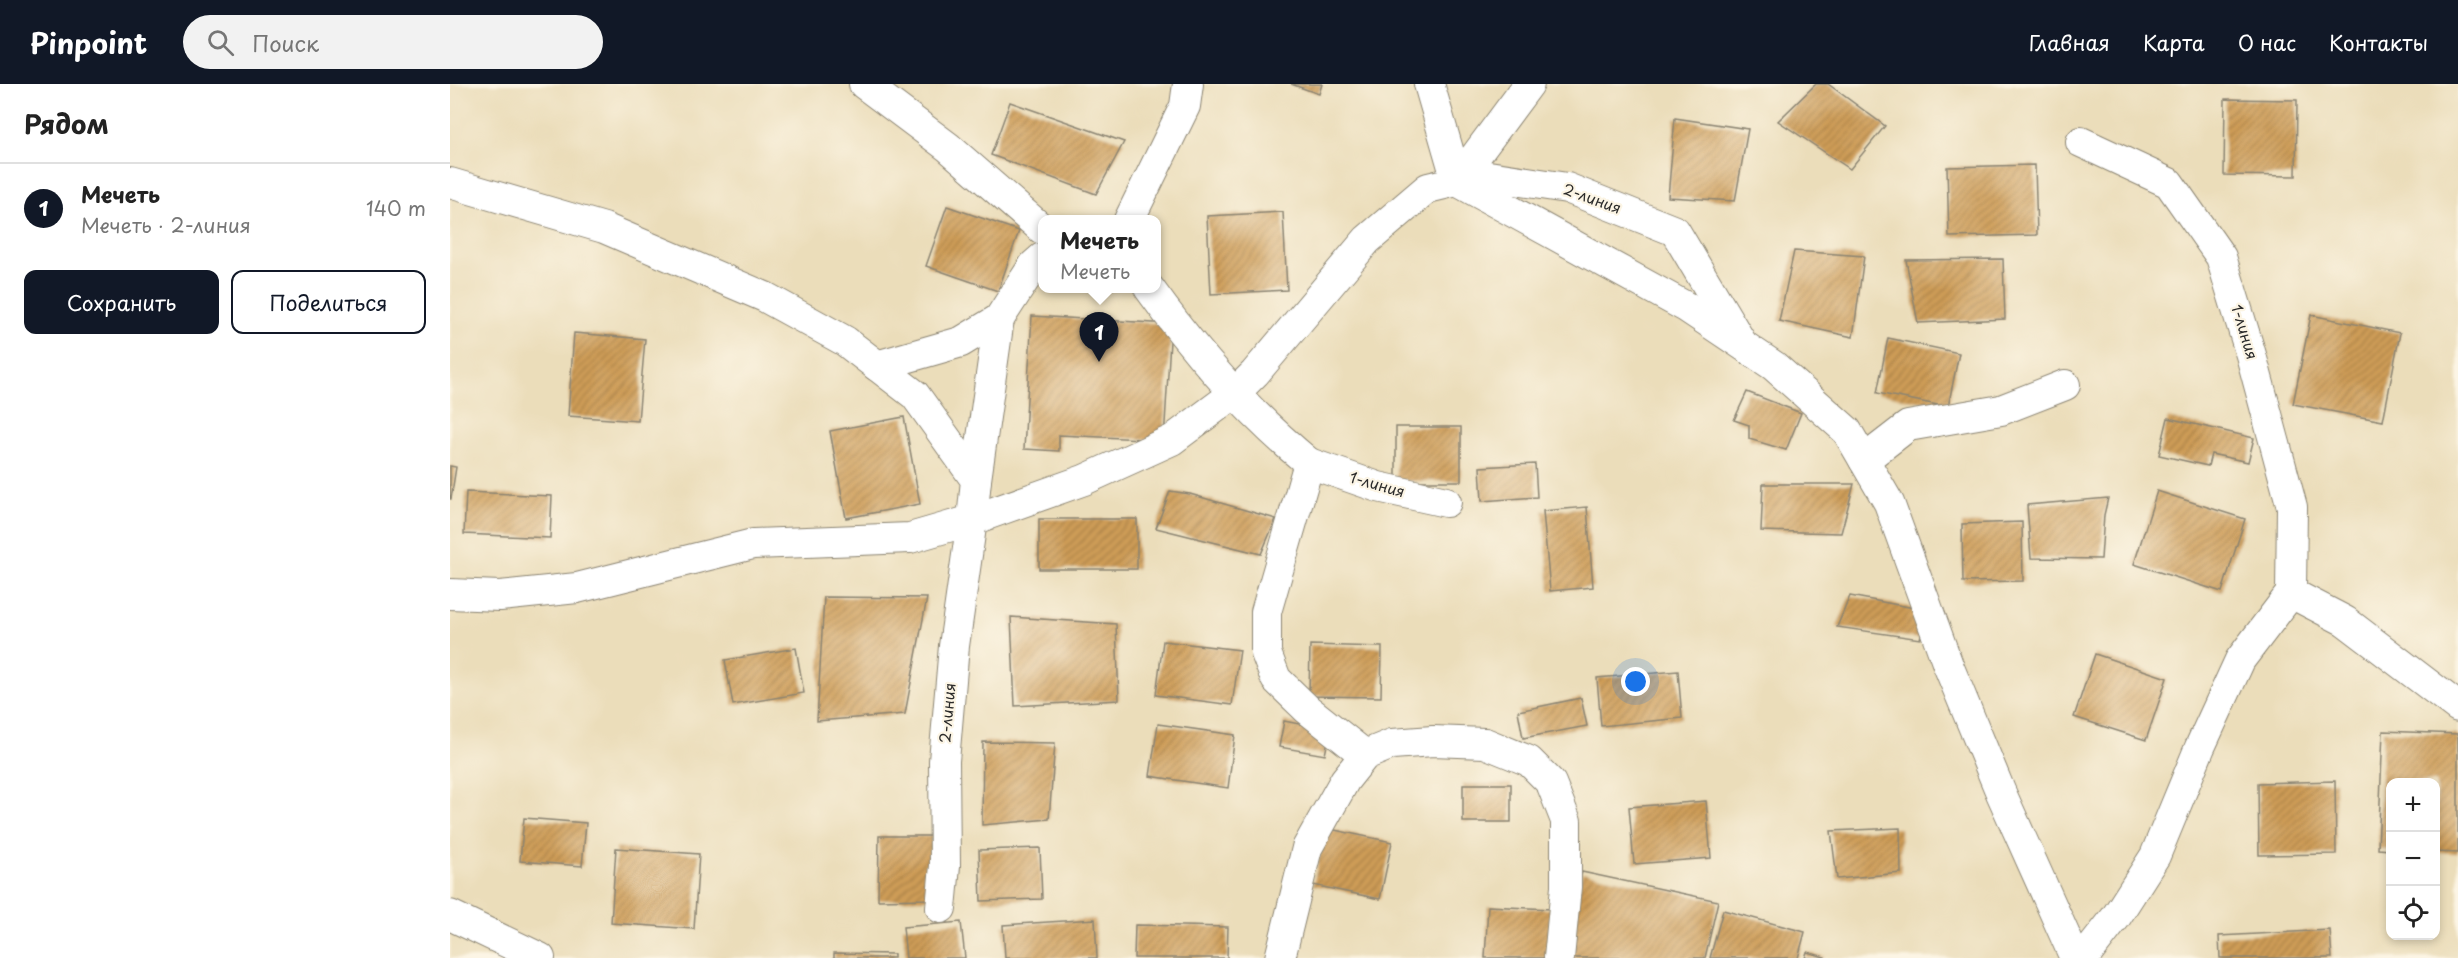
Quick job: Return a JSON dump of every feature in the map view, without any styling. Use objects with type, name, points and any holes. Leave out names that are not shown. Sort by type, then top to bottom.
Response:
[{"type":"street","points":[[864,84],[948,147],[1038,226]]},
{"type":"street","points":[[1131,215],[1185,106],[1188,84]]},
{"type":"street","points":[[1429,84],[1457,181],[1686,307],[1774,366],[1847,431],[1889,503],[1948,665],[2001,793],[2074,958]]},
{"type":"street","points":[[1457,181],[1529,84]]},
{"type":"street","name":"1-линия","points":[[2080,142],[2169,183],[2221,257],[2251,355],[2292,507],[2291,593]]},
{"type":"street","name":"2-линия","points":[[450,594],[500,596],[578,588],[753,544],[910,538],[972,520],[1084,480],[1172,440],[1235,393],[1255,373],[1367,240],[1428,188],[1482,175],[1567,188],[1675,231],[1744,346]]},
{"type":"street","points":[[450,183],[604,228],[765,297],[845,341],[915,395],[976,480]]},
{"type":"street","points":[[877,366],[961,342],[999,319],[1038,262]]},
{"type":"street","points":[[1153,293],[1191,345],[1283,442],[1309,464],[1266,612],[1266,653],[1276,679],[1307,709],[1365,755]]},
{"type":"street","name":"2-линия","points":[[940,908],[945,866],[945,750],[954,646],[999,319]]},
{"type":"street","points":[[1864,460],[1908,426],[2001,410],[2065,385]]},
{"type":"street","name":"1-линия","points":[[1309,464],[1378,487],[1446,502]]},
{"type":"street","points":[[2084,958],[2116,917],[2155,856],[2200,747],[2240,660],[2291,593],[2345,621],[2458,707]]},
{"type":"street","points":[[1280,958],[1307,848],[1345,780],[1365,755],[1392,744],[1433,741],[1485,743],[1529,760],[1551,783],[1566,821],[1566,887],[1559,958]]},
{"type":"street","points":[[450,915],[540,958]]},
{"type":"building","points":[[1291,84],[1322,84],[1319,94]]},
{"type":"building","points":[[1816,84],[1828,84],[1885,126],[1850,169],[1778,121]]},
{"type":"building","points":[[2225,99],[2297,100],[2296,176],[2224,175]]},
{"type":"building","points":[[1010,102],[1124,142],[1096,194],[991,155]]},
{"type":"building","points":[[1675,118],[1748,129],[1735,201],[1668,197]]},
{"type":"building","points":[[2035,165],[2037,235],[1949,237],[1947,167]]},
{"type":"building","points":[[947,206],[1019,231],[998,291],[926,266]]},
{"type":"building","points":[[1283,212],[1287,290],[1211,294],[1207,216]]},
{"type":"building","points":[[1794,251],[1864,256],[1853,337],[1779,321]]},
{"type":"building","points":[[2003,259],[2005,319],[1918,323],[1906,260]]},
{"type":"building","points":[[2311,315],[2400,333],[2383,421],[2293,404]]},
{"type":"building","points":[[1032,316],[1171,324],[1164,440],[1059,435],[1059,451],[1024,449]]},
{"type":"building","points":[[574,333],[645,339],[638,421],[568,416]]},
{"type":"building","points":[[1888,338],[1959,353],[1948,407],[1877,393]]},
{"type":"building","points":[[1747,392],[1801,413],[1786,450],[1749,439],[1749,425],[1734,420]]},
{"type":"building","points":[[904,417],[920,504],[846,518],[830,431]]},
{"type":"building","points":[[2168,418],[2254,438],[2248,462],[2211,454],[2208,466],[2159,455]]},
{"type":"building","points":[[1396,427],[1461,427],[1461,481],[1396,481]]},
{"type":"building","points":[[1535,464],[1537,497],[1482,501],[1480,467]]},
{"type":"building","points":[[450,466],[456,467],[451,499],[450,499]]},
{"type":"building","points":[[1763,484],[1854,484],[1841,533],[1761,531]]},
{"type":"building","points":[[1170,491],[1190,494],[1276,519],[1261,554],[1156,528]]},
{"type":"building","points":[[2157,491],[2245,519],[2222,592],[2134,564]]},
{"type":"building","points":[[466,492],[552,496],[550,538],[464,534]]},
{"type":"building","points":[[2108,498],[2104,515],[2101,559],[2031,558],[2027,505]]},
{"type":"building","points":[[1587,507],[1593,587],[1550,591],[1543,511]]},
{"type":"building","points":[[1039,519],[1137,519],[1137,569],[1039,569]]},
{"type":"building","points":[[2022,522],[2023,581],[1963,582],[1962,524]]},
{"type":"building","points":[[1850,596],[1914,608],[1924,622],[1920,639],[1837,627]]},
{"type":"building","points":[[824,597],[927,598],[905,714],[817,721]]},
{"type":"building","points":[[1011,617],[1116,624],[1119,700],[1015,706]]},
{"type":"building","points":[[1163,641],[1240,650],[1232,705],[1156,695]]},
{"type":"building","points":[[1310,645],[1382,647],[1381,697],[1309,696]]},
{"type":"building","points":[[796,648],[804,693],[733,705],[725,660]]},
{"type":"building","points":[[2095,654],[2167,678],[2146,740],[2074,717]]},
{"type":"building","points":[[1678,671],[1682,718],[1601,726],[1597,678]]},
{"type":"building","points":[[1581,698],[1587,726],[1523,738],[1518,711]]},
{"type":"building","points":[[1284,721],[1330,730],[1325,755],[1279,747]]},
{"type":"building","points":[[1158,724],[1235,735],[1228,788],[1150,776]]},
{"type":"building","points":[[2383,731],[2458,734],[2458,853],[2440,852],[2440,778],[2386,778],[2386,850],[2378,849]]},
{"type":"building","points":[[983,742],[1055,743],[1049,819],[982,825]]},
{"type":"building","points":[[2335,781],[2336,854],[2259,855],[2258,783]]},
{"type":"building","points":[[1463,784],[1511,784],[1511,822],[1463,822]]},
{"type":"building","points":[[1706,801],[1711,858],[1634,864],[1629,807]]},
{"type":"building","points":[[524,818],[586,823],[582,866],[520,861]]},
{"type":"building","points":[[1325,828],[1392,842],[1380,899],[1313,885]]},
{"type":"building","points":[[1900,828],[1901,873],[1837,879],[1831,831]]},
{"type":"building","points":[[879,836],[934,836],[930,899],[878,900]]},
{"type":"building","points":[[616,848],[699,854],[694,929],[611,923]]},
{"type":"building","points":[[1040,848],[1042,899],[981,901],[979,850]]},
{"type":"building","points":[[1582,872],[1718,901],[1705,958],[1563,958]]},
{"type":"building","points":[[1488,906],[1551,909],[1548,958],[1485,958]]},
{"type":"building","points":[[1723,910],[1805,932],[1798,958],[1710,958]]},
{"type":"building","points":[[1095,919],[1097,958],[1005,958],[1003,925]]},
{"type":"building","points":[[961,922],[965,958],[906,958],[903,927]]},
{"type":"building","points":[[1135,925],[1228,927],[1227,958],[1134,958]]},
{"type":"building","points":[[2330,930],[2332,958],[2220,958],[2219,936]]},
{"type":"building","points":[[1807,952],[1825,957],[1825,958],[1805,958]]},
{"type":"building","points":[[834,953],[894,954],[894,958],[834,958]]},
{"type":"place","name":"Мечеть","points":[[1099,362]]}]
